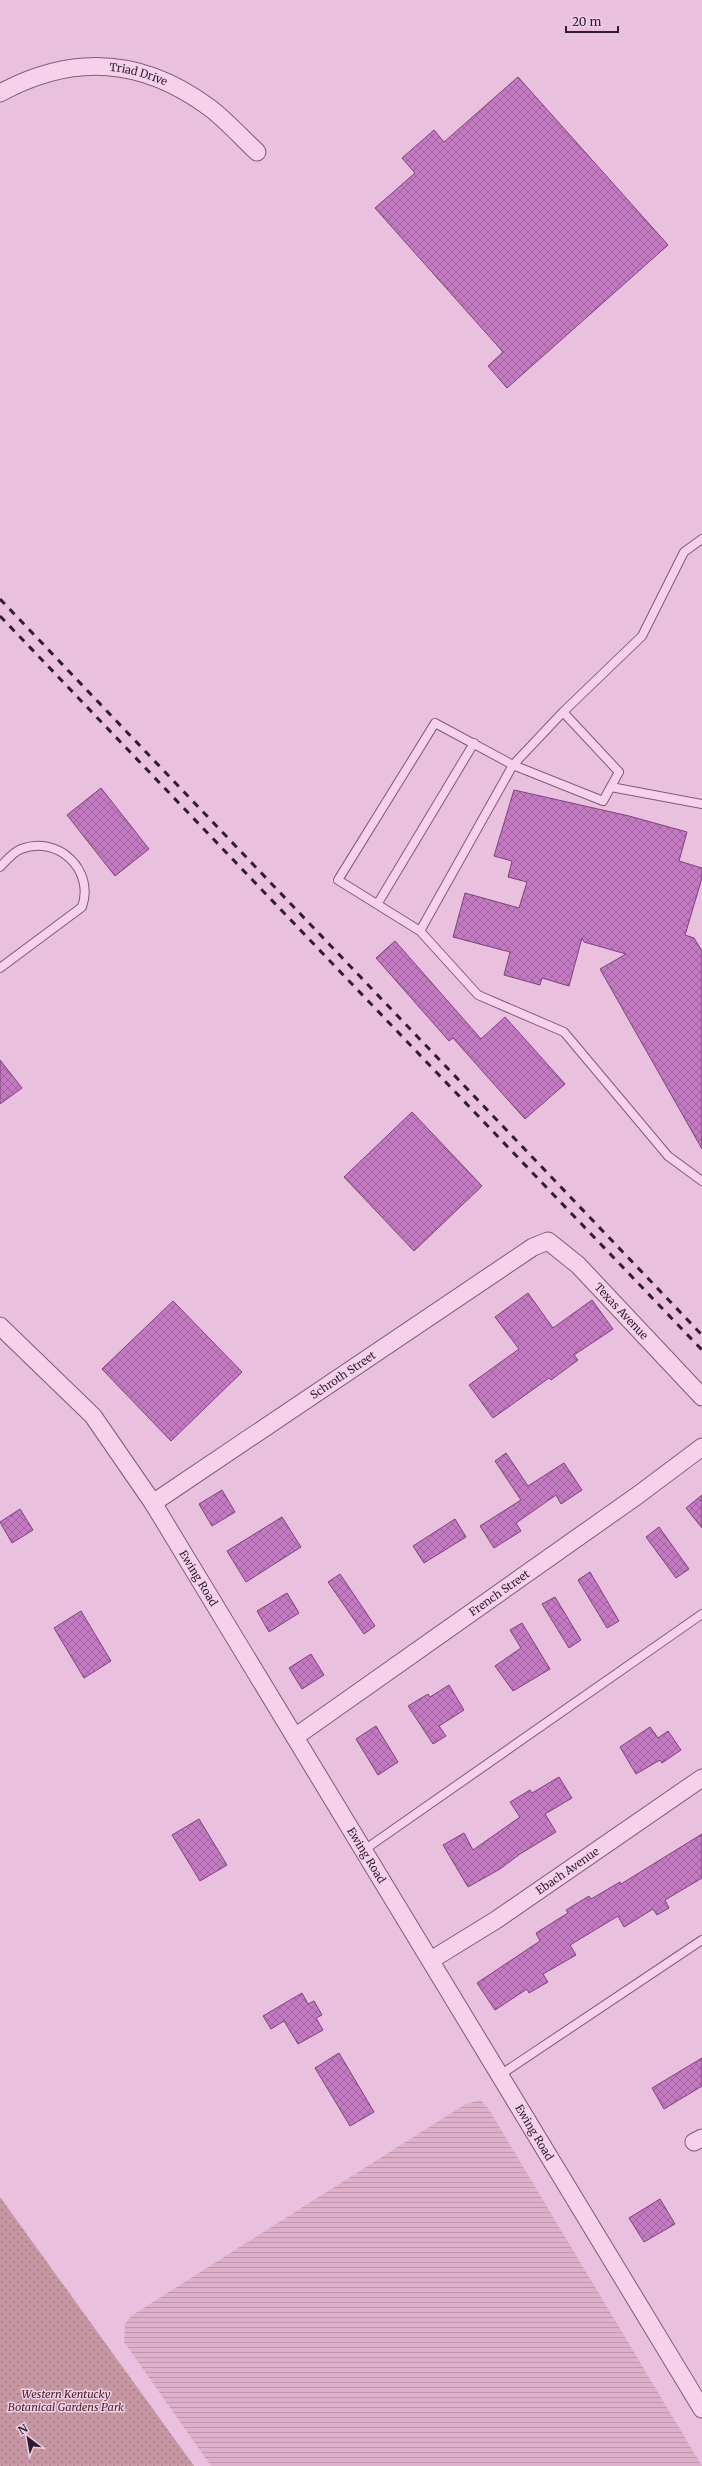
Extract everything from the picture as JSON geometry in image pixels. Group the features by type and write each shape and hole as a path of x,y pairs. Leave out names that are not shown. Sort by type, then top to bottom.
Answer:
{"street":[{"name":"Triad Drive","path":"0,93 47,72 72,67 116,67 148,74 172,83 211,109 257,152"},
{"name":"Texas Avenue","path":"533,1247 548,1241 578,1265 702,1397"},
{"name":"Schroth Street","path":"153,1503 533,1247"},
{"name":"Ewing Road","path":"0,1326 93,1416 153,1503 702,2409"},
{"name":"French Street","path":"296,1737 632,1500 702,1447"},
{"name":"Ebach Avenue","path":"431,1960 496,1920 702,1778"}],"lane":[{"path":"420,931 513,765 563,712 642,636 684,552 702,539"},
{"path":"563,712 619,772 602,801 513,765 435,723 338,880 378,903 420,931 478,995 564,1032 668,1156 702,1181"},
{"path":"378,903 474,743"},
{"path":"611,787 702,804"},
{"path":"0,866 19,850 32,846 52,846 68,855 84,877 86,896 82,907 0,968"},
{"path":"364,1850 702,1614"},
{"path":"500,2075 702,1940"}],"shaded area":[{"path":"480,2100 488,2108 702,2466 211,2466 124,2342 125,2324 131,2316 464,2105"}],"green space":[{"name":"Western Kentucky Botanical Gardens Park","path":"0,2197 194,2466 0,2466"}],"building":[{"path":"518,77 668,245 507,388 488,366 503,352 375,208 415,173 402,158 434,130 444,142"},
{"path":"101,788 149,849 115,876 67,815"},
{"path":"514,790 629,816 687,832 679,861 702,868 702,878 685,935 694,938 702,951 702,1149 600,969 626,954 584,942 582,938 569,986 542,978 540,985 504,975 510,952 453,937 465,893 519,908 527,882 508,877 512,861 494,856"},
{"path":"395,941 481,1039 505,1017 565,1084 525,1119 453,1038 449,1041 376,958"},
{"path":"0,1060 22,1088 0,1104"},
{"path":"412,1112 482,1186 414,1251 344,1177"},
{"path":"528,1293 553,1328 592,1300 613,1329 574,1355 578,1360 551,1380 549,1378 493,1418 469,1385 519,1349 495,1317"},
{"path":"173,1301 242,1372 171,1441 102,1369"},
{"path":"506,1453 528,1486 564,1463 582,1490 561,1504 556,1495 516,1523 521,1531 494,1548 480,1526 521,1500 495,1461"},
{"path":"222,1490 235,1512 212,1526 199,1504"},
{"path":"702,1495 702,1528 686,1508"},
{"path":"20,1509 33,1530 12,1543 0,1522"},
{"path":"282,1517 301,1547 246,1582 227,1551"},
{"path":"455,1519 466,1537 424,1563 413,1546"},
{"path":"659,1527 689,1569 676,1578 646,1537"},
{"path":"590,1572 619,1621 607,1628 578,1580"},
{"path":"340,1574 375,1626 364,1634 328,1582"},
{"path":"287,1593 299,1613 269,1632 257,1611"},
{"path":"555,1597 581,1640 569,1648 542,1604"},
{"path":"81,1611 111,1661 84,1678 54,1628"},
{"path":"522,1623 550,1669 513,1691 495,1666 521,1648 510,1630"},
{"path":"311,1654 324,1675 302,1689 289,1668"},
{"path":"449,1685 464,1710 439,1726 446,1736 433,1744 408,1706 428,1694 430,1697"},
{"path":"376,1726 398,1762 378,1775 356,1739"},
{"path":"650,1727 658,1738 668,1731 681,1750 662,1763 660,1760 636,1774 620,1747"},
{"path":"559,1777 572,1798 545,1814 556,1832 520,1854 500,1869 468,1887 443,1845 464,1833 473,1850 520,1817 510,1802 530,1790 532,1793"},
{"path":"199,1819 227,1865 200,1881 172,1835"},
{"path":"702,1834 702,1878 665,1900 669,1908 657,1915 653,1909 624,1927 618,1916 570,1945 576,1955 543,1974 548,1982 529,1993 527,1989 495,2010 477,1983 540,1941 536,1933 568,1913 566,1910 589,1896 591,1899 620,1882 621,1884"},
{"path":"302,1993 308,2004 314,2001 322,2015 316,2018 323,2030 298,2044 284,2021 271,2029 263,2016"},
{"path":"339,2053 374,2112 350,2126 315,2068"},
{"path":"702,2058 702,2086 664,2109 652,2088"},
{"path":"660,2199 675,2224 644,2242 629,2218"}],"railway":[{"path":"0,599 702,1335"},
{"path":"0,616 702,1350"}]}
